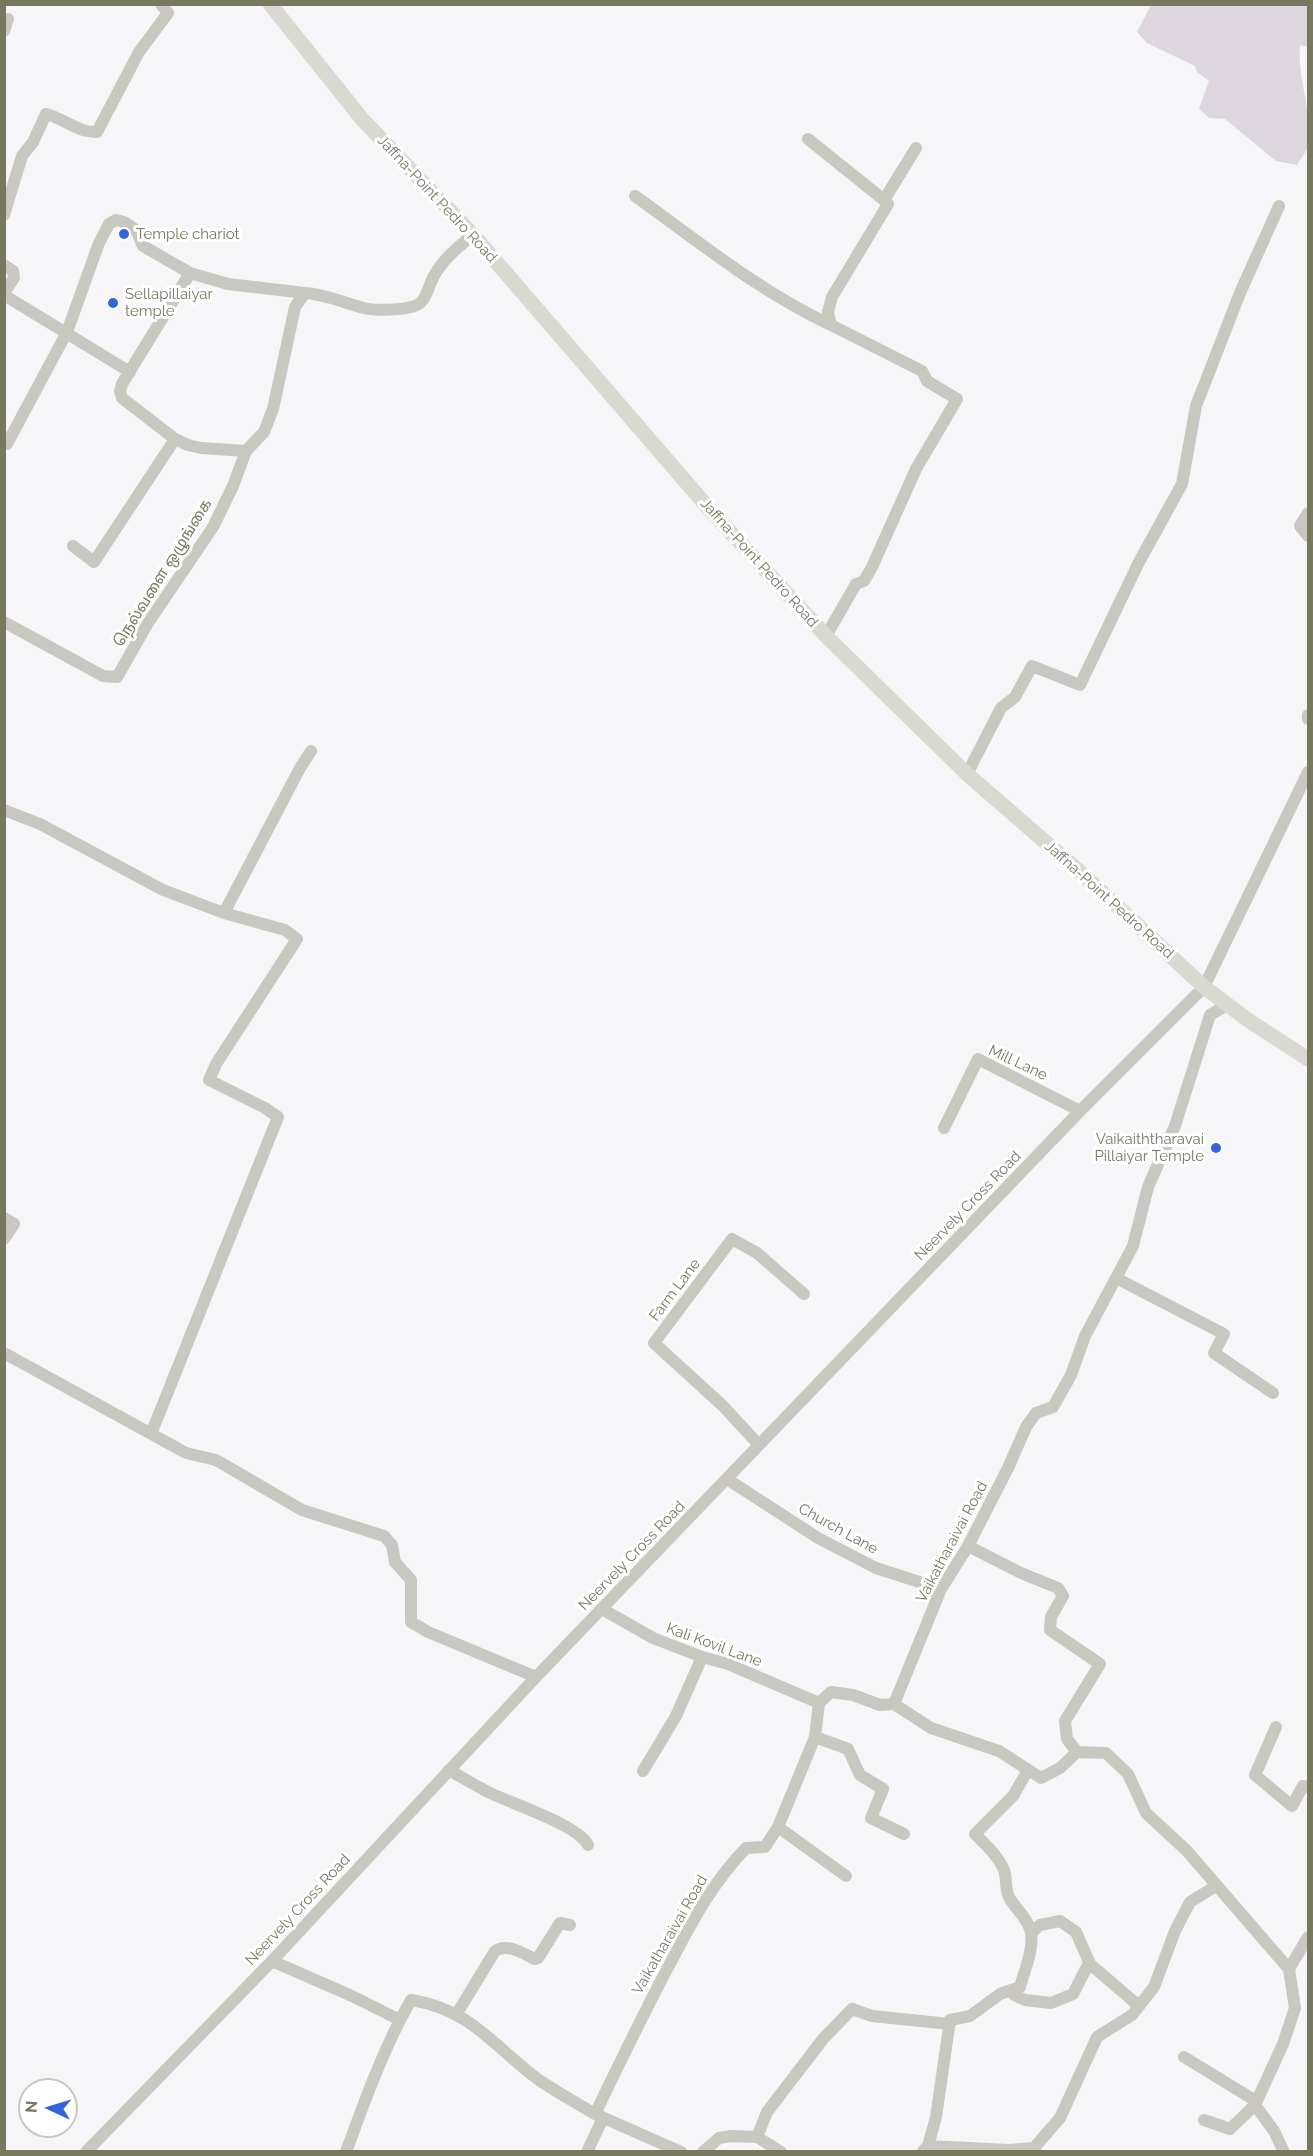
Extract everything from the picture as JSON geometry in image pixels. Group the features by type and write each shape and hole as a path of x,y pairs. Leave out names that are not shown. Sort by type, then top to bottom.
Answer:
{"main road":[{"name":"Jaffna-Point Pedro Road","path":"270,4 362,119 473,235 703,502 826,636 967,774 1088,879 1204,987 1308,1059"}],"street":[{"path":"4,215 8,193 22,156 33,142 46,114 57,117 87,133 97,132 140,52 168,13 161,4"},
{"path":"808,139 888,204 832,297 828,312 831,325"},
{"path":"884,200 916,148"},
{"path":"635,196 749,277 806,314 922,370 927,381 957,399 916,469 872,567 864,581 855,584 826,636"},
{"path":"967,774 1001,708 1015,697 1032,666 1080,685 1139,562 1182,484 1196,406 1240,293 1279,206"},
{"path":"7,444 67,332 99,243 109,224 116,220 124,222 135,230 143,246 190,273 228,284 316,294 367,309 411,308 420,304 434,275 452,251 473,235"},
{"path":"4,265 13,271 14,278 4,294 130,372"},
{"path":"190,273 122,384 120,391 122,398 175,440 201,448 246,451"},
{"name":"நெல்வளை ஒழுங்கை","path":"4,622 104,676 117,677 148,623 213,527 233,486 246,451 264,432 273,410 295,307 305,293"},
{"path":"73,546 94,562 175,440"},
{"path":"1308,513 1300,525 1308,536"},
{"path":"224,913 300,768 311,752"},
{"name":"Neervely Cross Road","path":"86,2151 272,1961 536,1677 1080,1111 1204,987 1308,772"},
{"path":"4,810 40,824 163,890 224,913 285,930 297,939 216,1064 210,1080 278,1117 151,1434"},
{"name":"Vaikatharaivai Road","path":"894,1704 941,1589 968,1546 1026,1427 1036,1413 1053,1407 1071,1376 1085,1336 1133,1246 1148,1187 1175,1126 1210,1015 1227,1005"},
{"name":"Mill Lane","path":"944,1128 978,1059 1080,1111"},
{"path":"4,1218 14,1224 4,1239"},
{"name":"Farm Lane","path":"759,1445 723,1406 654,1343 732,1239 757,1253 804,1294"},
{"path":"1116,1278 1224,1334 1214,1353 1273,1393"},
{"path":"4,1353 186,1453 216,1460 302,1510 384,1536 392,1545 395,1562 411,1580 411,1622 428,1632 536,1677"},
{"name":"Church Lane","path":"727,1479 818,1538 876,1568 941,1589"},
{"path":"968,1546 1021,1573 1058,1588 1062,1596 1051,1617 1050,1630 1100,1664 1065,1721 1067,1740 1077,1752"},
{"name":"Kali Kovil Lane","path":"602,1609 653,1638 702,1657 728,1664 819,1703"},
{"path":"643,1771 676,1716 702,1657"},
{"path":"819,1703 831,1692 853,1695 880,1705 894,1704 931,1728 999,1751 1041,1778 1060,1768 1077,1752 1106,1753 1128,1774 1146,1813 1187,1851 1289,1969 1295,2008 1283,2044 1256,2103 1230,2129 1204,2120"},
{"name":"Vaikatharaivai Road","path":"599,2116 645,2011 702,1903 727,1868 746,1848 765,1847 778,1827 815,1737 819,1703"},
{"path":"1276,1727 1255,1775 1292,1806 1303,1786 1308,1787"},
{"path":"815,1737 848,1749 860,1775 883,1789 871,1818 904,1834"},
{"path":"449,1770 488,1792 559,1823 585,1838 588,1845"},
{"path":"1028,1770 1013,1796 975,1834 994,1854 1005,1872 1010,1899 1019,1910 1031,1934 1030,1950 1020,1987 1000,1994 970,2016 950,2020 936,2117 925,2149 1035,2148 1060,2118 1097,2037 1132,2015 1154,1987 1175,1931 1190,1902 1216,1886"},
{"path":"778,1827 846,1876"},
{"path":"1031,1934 1040,1925 1060,1920 1076,1932 1089,1963 1139,2006"},
{"path":"456,2015 495,1951 509,1947 534,1959 538,1958 560,1923 570,1924"},
{"path":"1289,1969 1308,1937"},
{"path":"272,1961 400,2020"},
{"path":"1012,1990 1014,1995 1025,2000 1051,2003 1073,1994 1089,1963"},
{"path":"346,2151 366,2098 411,2000 424,2002 474,2024 539,2080 599,2116 681,2151"},
{"path":"757,2137 766,2112 824,2039 852,2009 872,2016 950,2024"},
{"path":"1184,2057 1256,2103 1284,2151"},
{"path":"587,2151 599,2116"},
{"path":"704,2151 719,2138 757,2137 781,2151"}],"shaded area":[{"path":"1151,5 1308,5 1308,47 1300,45 1300,58 1309,132 1307,148 1297,165 1276,161 1225,119 1209,118 1199,109 1209,81 1197,72 1195,66 1147,43 1137,32"}],"place":[{"name":"Temple chariot","path":"124,234"},
{"name":"Sellapillaiyar temple","path":"113,303"},
{"name":"Vaikaiththaravai Pillaiyar Temple","path":"1216,1148"}]}
